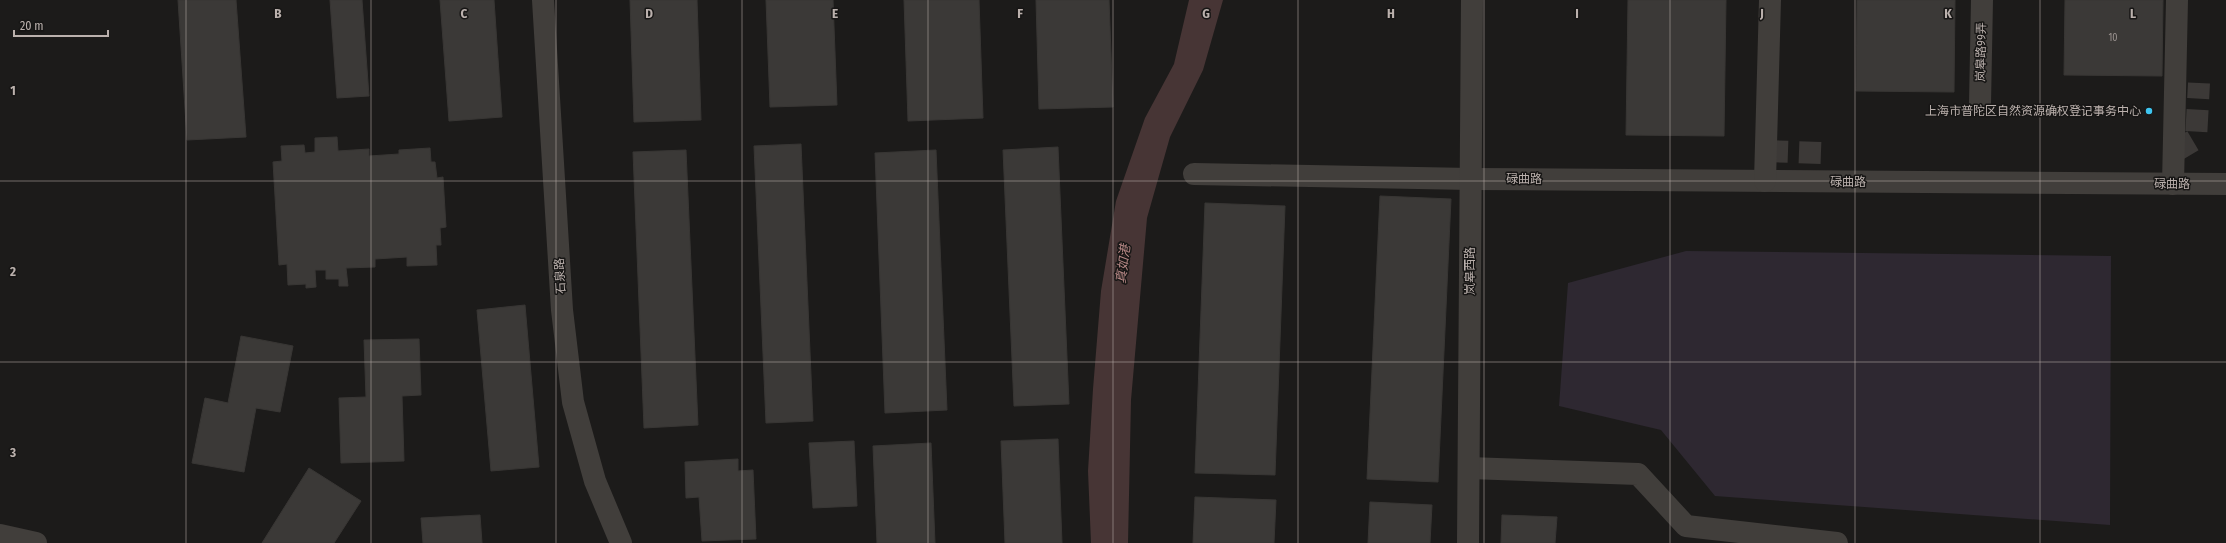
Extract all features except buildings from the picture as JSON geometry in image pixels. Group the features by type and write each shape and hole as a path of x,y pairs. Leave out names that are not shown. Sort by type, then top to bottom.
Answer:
{"street":[{"name":"石泉路","path":"543,0 562,310 573,402 595,482 621,543"},
{"name":"岚皋西路","path":"1468,543 1472,0"},
{"path":"1765,181 1770,0"},
{"name":"岚皋路99弄","path":"1980,104 1982,0"},
{"path":"2173,184 2177,0"},
{"name":"碌曲路","path":"1194,174 1471,179 2226,184"},
{"path":"1469,468 1638,474 1686,526 1837,543"}],"shaded area":[{"path":"1686,251 2111,256 2110,525 1715,496 1661,430 1559,406 1568,283"}],"water":[{"name":"真如港","path":"1189,0 1223,0 1203,70 1170,137 1147,218 1131,400 1128,543 1091,543 1088,471 1093,389 1101,291 1116,201 1145,118 1174,64"}],"tunnel":[{"path":"2174,152 2196,139 2199,83"},
{"path":"1766,151 1823,153"}],"place":[{"name":"上海市普陀区自然资源确权登记事务中心","path":"2149,111"}]}
